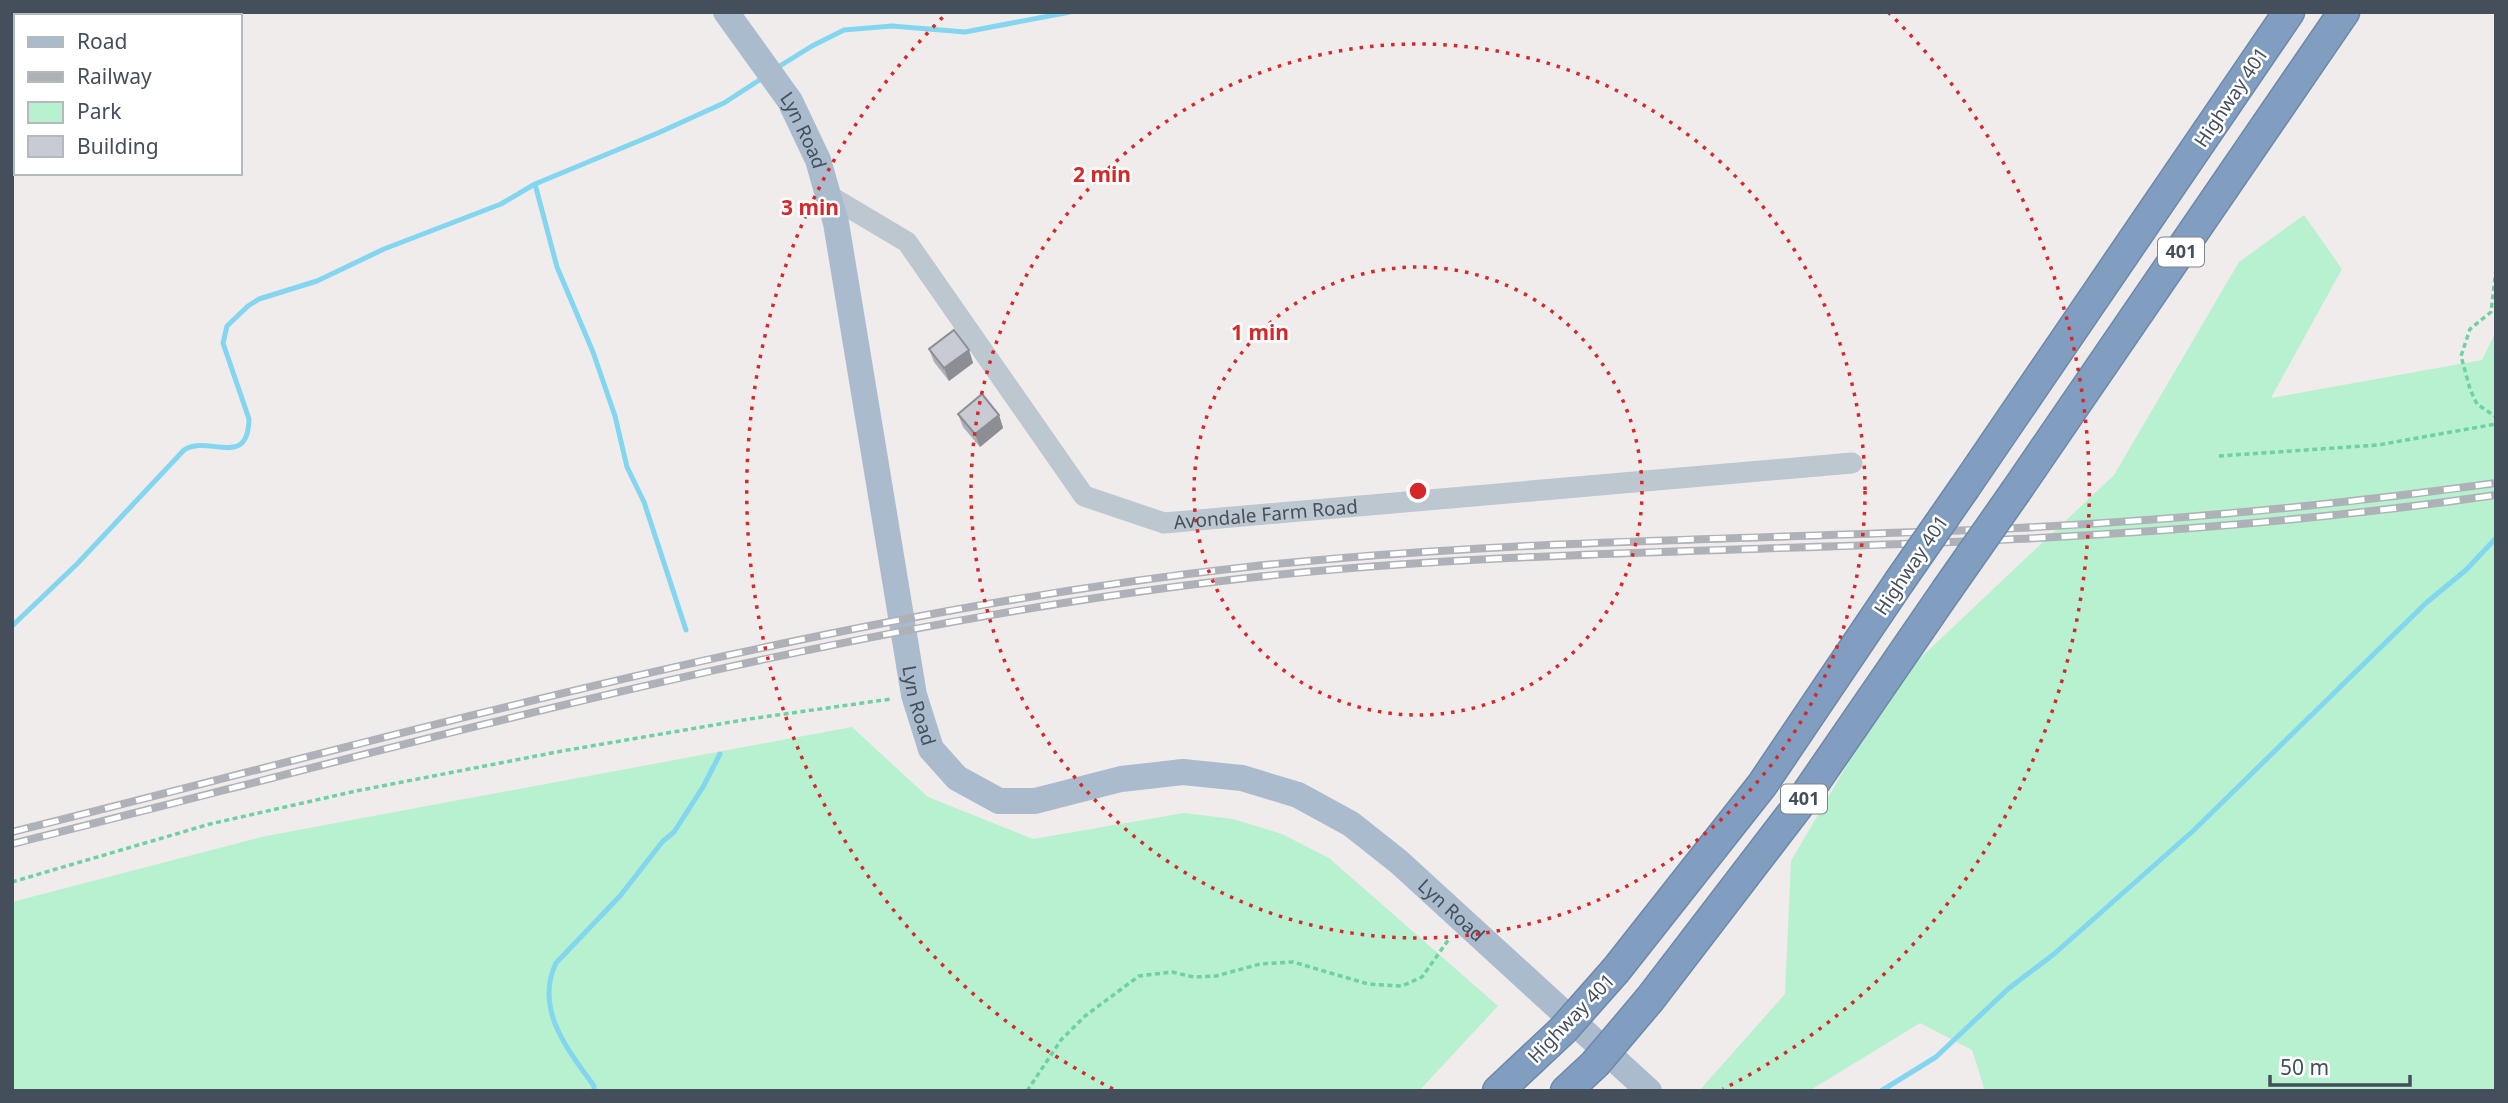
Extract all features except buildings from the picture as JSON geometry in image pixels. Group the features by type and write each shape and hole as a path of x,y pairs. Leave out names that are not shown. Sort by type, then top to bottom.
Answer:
{"highway":[{"name":"Highway 401","path":"1499,1091 1563,1030 1616,970 1762,785 2289,12"},
{"name":"401","path":"1566,1091 1595,1064 1650,999 1801,802 2344,12"}],"main road":[{"name":"Lyn Road","path":"726,12 790,101 818,160 836,223 914,695 931,749 957,778 999,801 1035,801 1121,779 1183,772 1242,778 1298,796 1351,824 1399,862 1649,1091"}],"street":[{"name":"Avondale Farm Road","path":"828,195 907,242 1084,496 1164,523 1852,463"}],"path":[{"path":"2496,270 2491,312 2470,329 2461,356 2476,404 2496,417"},
{"path":"2219,456 2378,445 2496,424"},
{"path":"12,882 210,824 356,791 562,751 749,719 914,695"},
{"path":"1027,1091 1061,1040 1086,1016 1139,976 1172,972 1194,977 1216,976 1260,964 1293,962 1368,984 1402,986 1422,977 1464,921"}],"green space":[{"path":"2304,215 2342,269 2271,398 2482,360 2496,331 2496,1091 1985,1091 1972,1050 1920,1023 1809,1091 1699,1091 1785,994 1791,861 1896,681 2114,475 2239,262"},
{"path":"852,727 928,797 1033,839 1184,813 1233,819 1282,834 1329,858 1498,1006 1419,1091 12,1091 12,902 266,836"}],"waterway":[{"path":"775,69 844,30 892,26 965,32 1070,12"},
{"path":"12,626 77,564 184,450 194,446 234,447 242,443 247,434 249,419 223,343 227,326 248,306 259,299 317,281 384,249 501,204 535,184 724,103 764,77"},
{"path":"535,184 557,267 593,352 615,416 627,467 644,502 686,630"},
{"path":"1881,1091 1936,1057 2008,989 2054,954 2193,831 2426,603 2466,570 2496,538"},
{"path":"594,1091 594,1086 565,1043 552,1013 550,980 556,963 620,896 663,841 674,832 703,787 720,754"}],"railway":[{"path":"12,832 472,715 625,679 934,613 1090,587 1247,567 1440,551 2137,521 2317,505 2496,483"},
{"path":"12,844 626,690 935,625 1090,599 1247,578 1343,569 1536,557 2137,532 2317,517 2496,495"}]}
